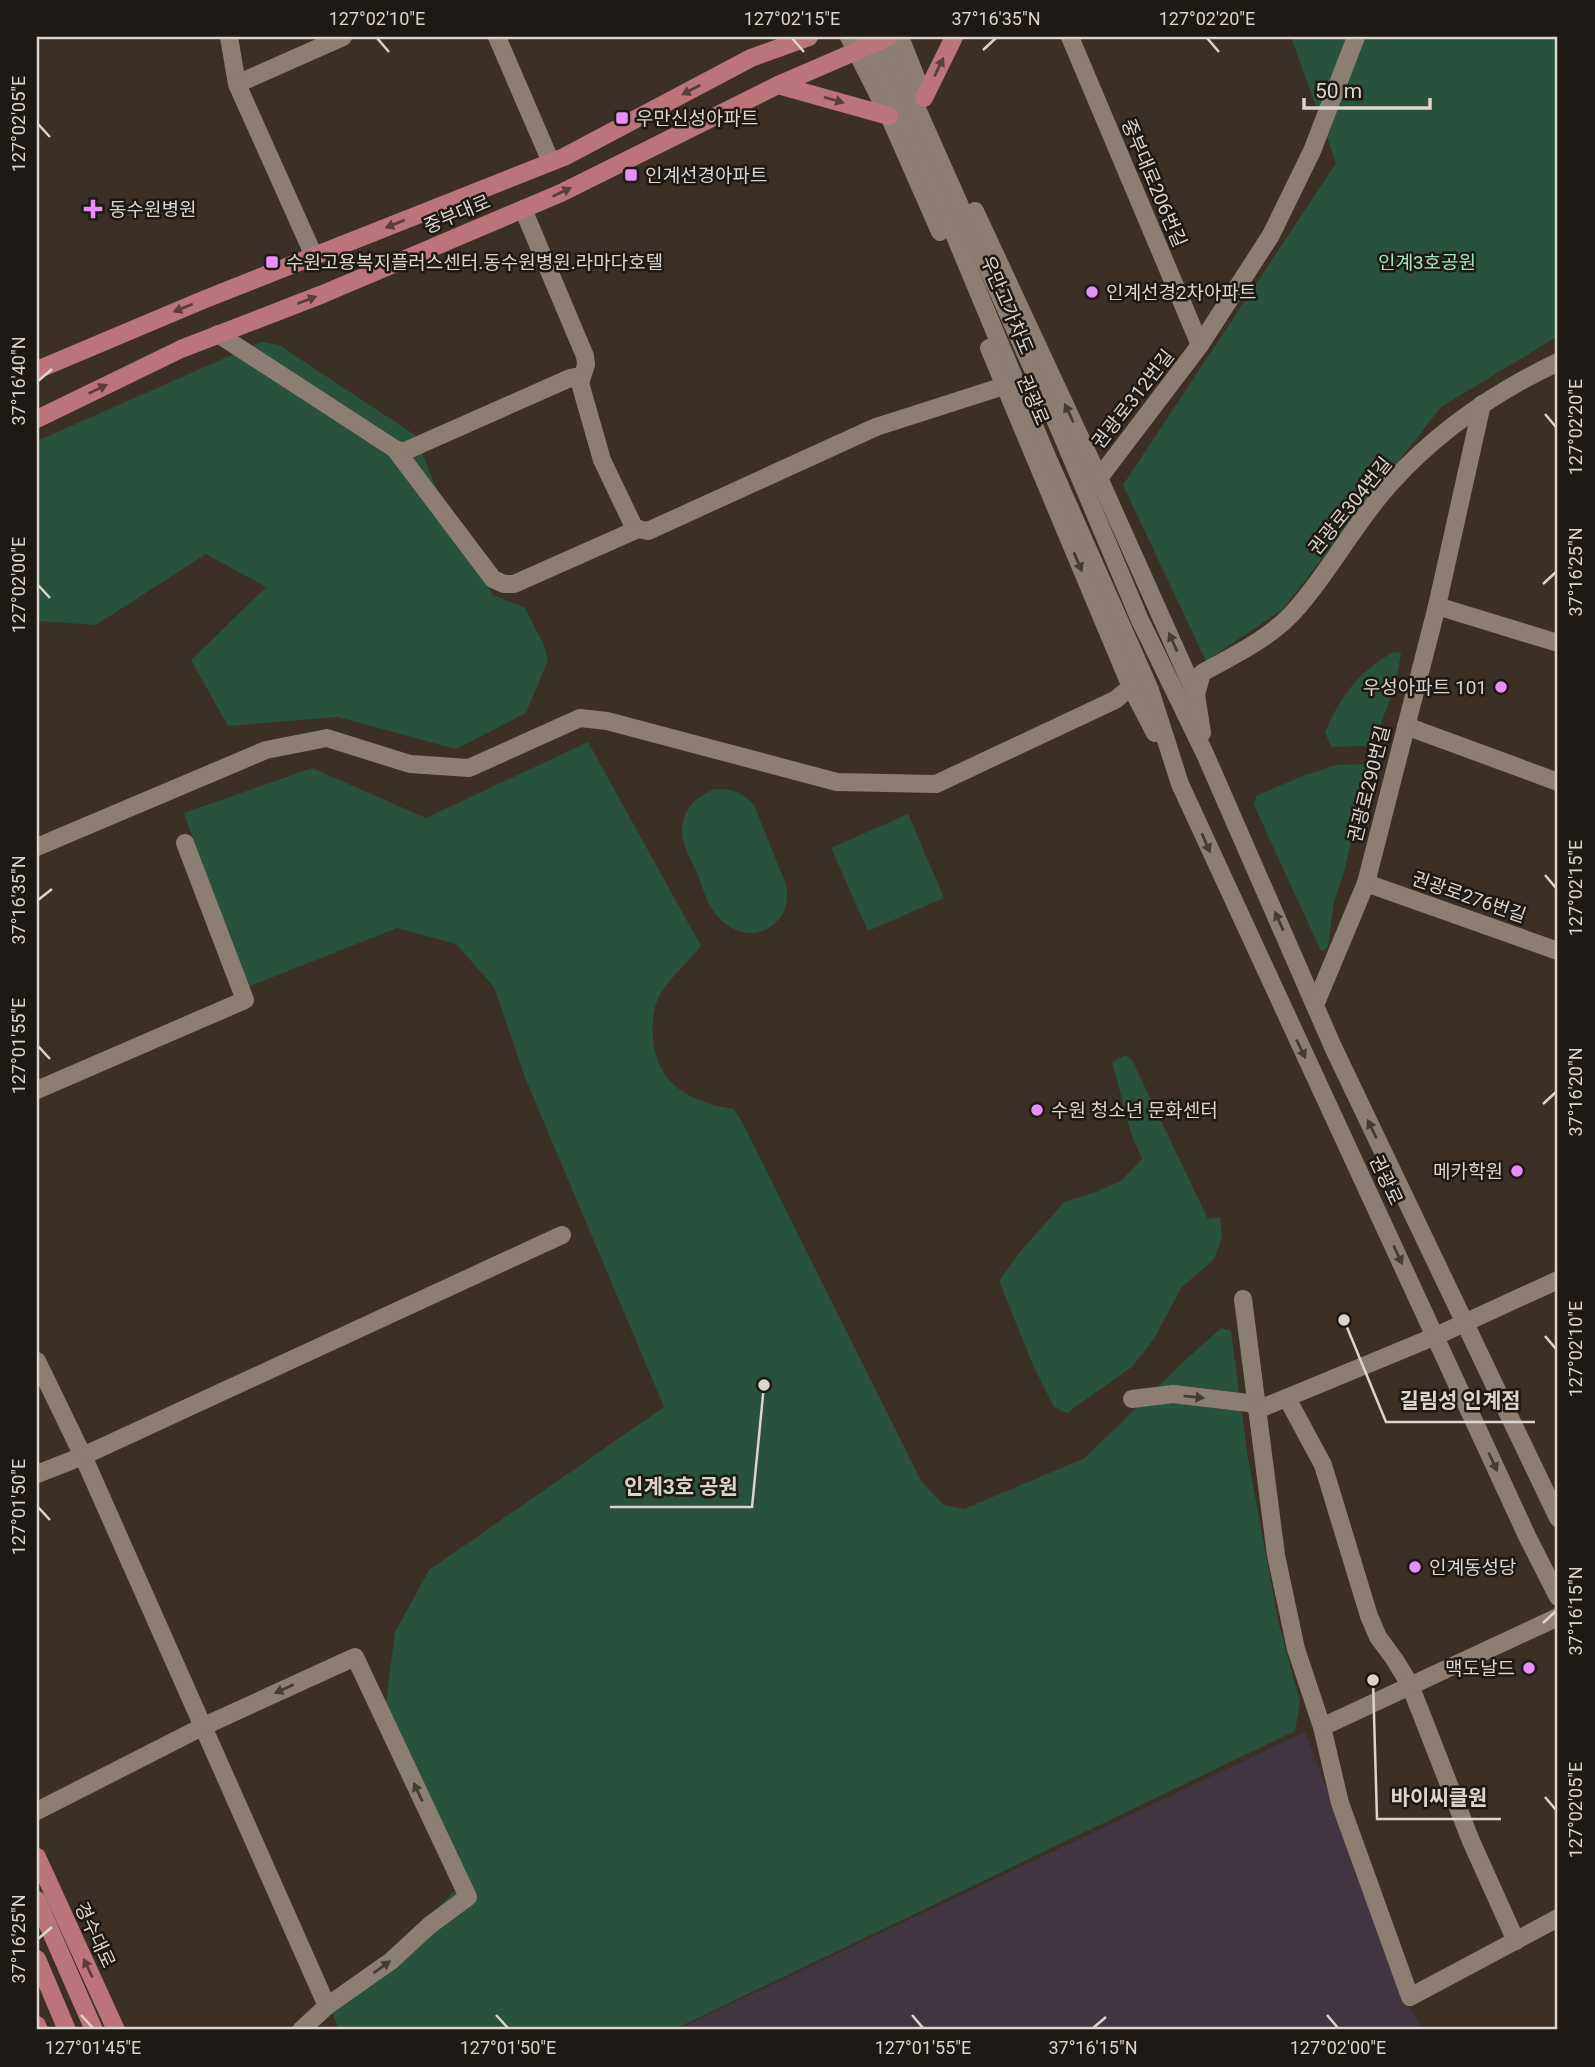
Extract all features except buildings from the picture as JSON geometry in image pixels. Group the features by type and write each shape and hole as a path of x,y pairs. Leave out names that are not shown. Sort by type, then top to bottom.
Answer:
{"main road":[{"path":"751,58 765,37"},
{"name":"중부대로","path":"37,370 551,162 751,58 809,37"},
{"name":"중부대로","path":"37,419 181,349 323,294 561,193 778,85 857,42 887,37"},
{"path":"924,98 954,37"},
{"path":"778,85 889,116"},
{"name":"경수대로","path":"37,1857 116,2030"},
{"path":"37,1900 94,2030"},
{"path":"37,1959 67,2030"},
{"path":"37,2025 39,2030"}],"street":[{"path":"229,37 237,84 314,257"},
{"path":"237,84 344,37"},
{"path":"497,37 551,162"},
{"name":"우만고가차도","path":"887,37 1140,620"},
{"name":"권광로","path":"900,37 924,98 1196,695 1205,754"},
{"name":"중부대로206번길","path":"1070,37 1200,345"},
{"name":"권광로312번길","path":"1099,478 1200,345 1271,235 1312,151 1356,37"},
{"name":"권광로","path":"857,42 945,243 1131,687 1179,780 1527,1536 1558,1597"},
{"name":"우만고가차도","path":"857,42 916,143 1048,459 1124,629"},
{"path":"523,209 585,356 586,365 580,383"},
{"path":"218,334 403,452 575,377 580,383 602,460 633,525 638,530"},
{"name":"권광로304번길","path":"1196,695 1202,673 1263,639 1298,608 1357,524 1391,483 1445,431 1482,404 1558,362"},
{"path":"395,449 493,579 504,584 514,584 638,530 648,531 876,427 1004,386"},
{"name":"권광로290번길","path":"1315,1005 1366,883 1437,606 1482,404"},
{"path":"1437,606 1558,643"},
{"name":"권광로","path":"1140,620 1205,754 1333,1047 1558,1518"},
{"name":"권광로","path":"1124,629 1150,690 1179,780"},
{"path":"37,847 266,750 327,738 410,764 469,768 580,718 607,721 837,782 936,784 1115,700 1131,687"},
{"path":"1406,726 1558,782"},
{"path":"37,1090 245,1000 185,842"},
{"name":"권광로276번길","path":"1366,883 1558,951"},
{"path":"37,1475 562,1235"},
{"path":"1132,1398 1173,1394 1257,1407 1287,1398 1436,1336 1558,1280"},
{"path":"1243,1299 1276,1555 1296,1649 1322,1727 1339,1803 1410,1997 1558,1918"},
{"path":"37,1361 83,1456 327,2006"},
{"path":"1287,1398 1322,1465 1369,1616 1378,1637 1410,1685 1471,1841 1516,1941"},
{"path":"1322,1727 1558,1617"},
{"path":"37,1811 202,1727 355,1657 468,1897 430,1925 391,1961 327,2006 301,2030"}],"shaded area":[{"path":"1305,1732 1409,2007 1423,2030 676,2030"}],"green space":[{"name":"인계3호공원","path":"1291,37 1558,37 1558,336 1441,407 1282,610 1206,661 1123,485 1336,163"},
{"path":"261,342 279,345 415,435 435,485 493,595 525,608 544,645 548,660 526,713 456,749 338,717 228,726 191,660 266,587 206,554 96,625 37,621 37,441"},
{"path":"1393,652 1401,653 1395,687 1372,746 1331,747 1325,732 1344,696 1370,668"},
{"path":"588,742 701,946 665,987 656,1005 653,1038 661,1068 669,1080 691,1096 734,1109 921,1481 944,1505 964,1509 1085,1458 1221,1328 1231,1331 1248,1458 1278,1620 1300,1702 1295,1731 673,2030 339,2030 331,2010 462,1884 383,1726 395,1632 429,1570 664,1407 526,1080 494,987 456,944 397,928 245,988 184,813 312,768 426,818"},
{"path":"1368,764 1364,800 1334,902 1328,946 1323,951 1254,805 1256,796 1336,765"},
{"path":"715,789 737,792 754,805 785,882 787,896 784,911 774,924 758,932 734,929 714,912 683,841 682,828 691,805 699,797"},
{"path":"908,814 944,898 868,931 831,848"},
{"path":"1126,1055 1132,1060 1208,1219 1220,1217 1222,1237 1214,1259 1181,1288 1154,1339 1132,1367 1067,1413 1054,1407 1032,1363 999,1281 1019,1253 1064,1202 1122,1180 1142,1159 1131,1133 1112,1062"}],"place":[{"name":"우만신성아파트","path":"622,118"},
{"name":"인계선경아파트","path":"631,175"},
{"name":"동수원병원","path":"93,209"},
{"name":"수원고용복지플러스센터.동수원병원.라마다호텔","path":"272,262"},
{"name":"인계선경2차아파트","path":"1092,292"},
{"name":"우성아파트 101","path":"1501,687"},
{"name":"수원 청소년 문화센터","path":"1037,1110"},
{"name":"메카학원","path":"1517,1171"},
{"name":"길림성 인계점","path":"1344,1320"},
{"name":"인계3호 공원","path":"764,1385"},
{"name":"인계동성당","path":"1415,1567"},
{"name":"맥도날드","path":"1529,1668"},
{"name":"바이씨클원","path":"1373,1680"}]}
